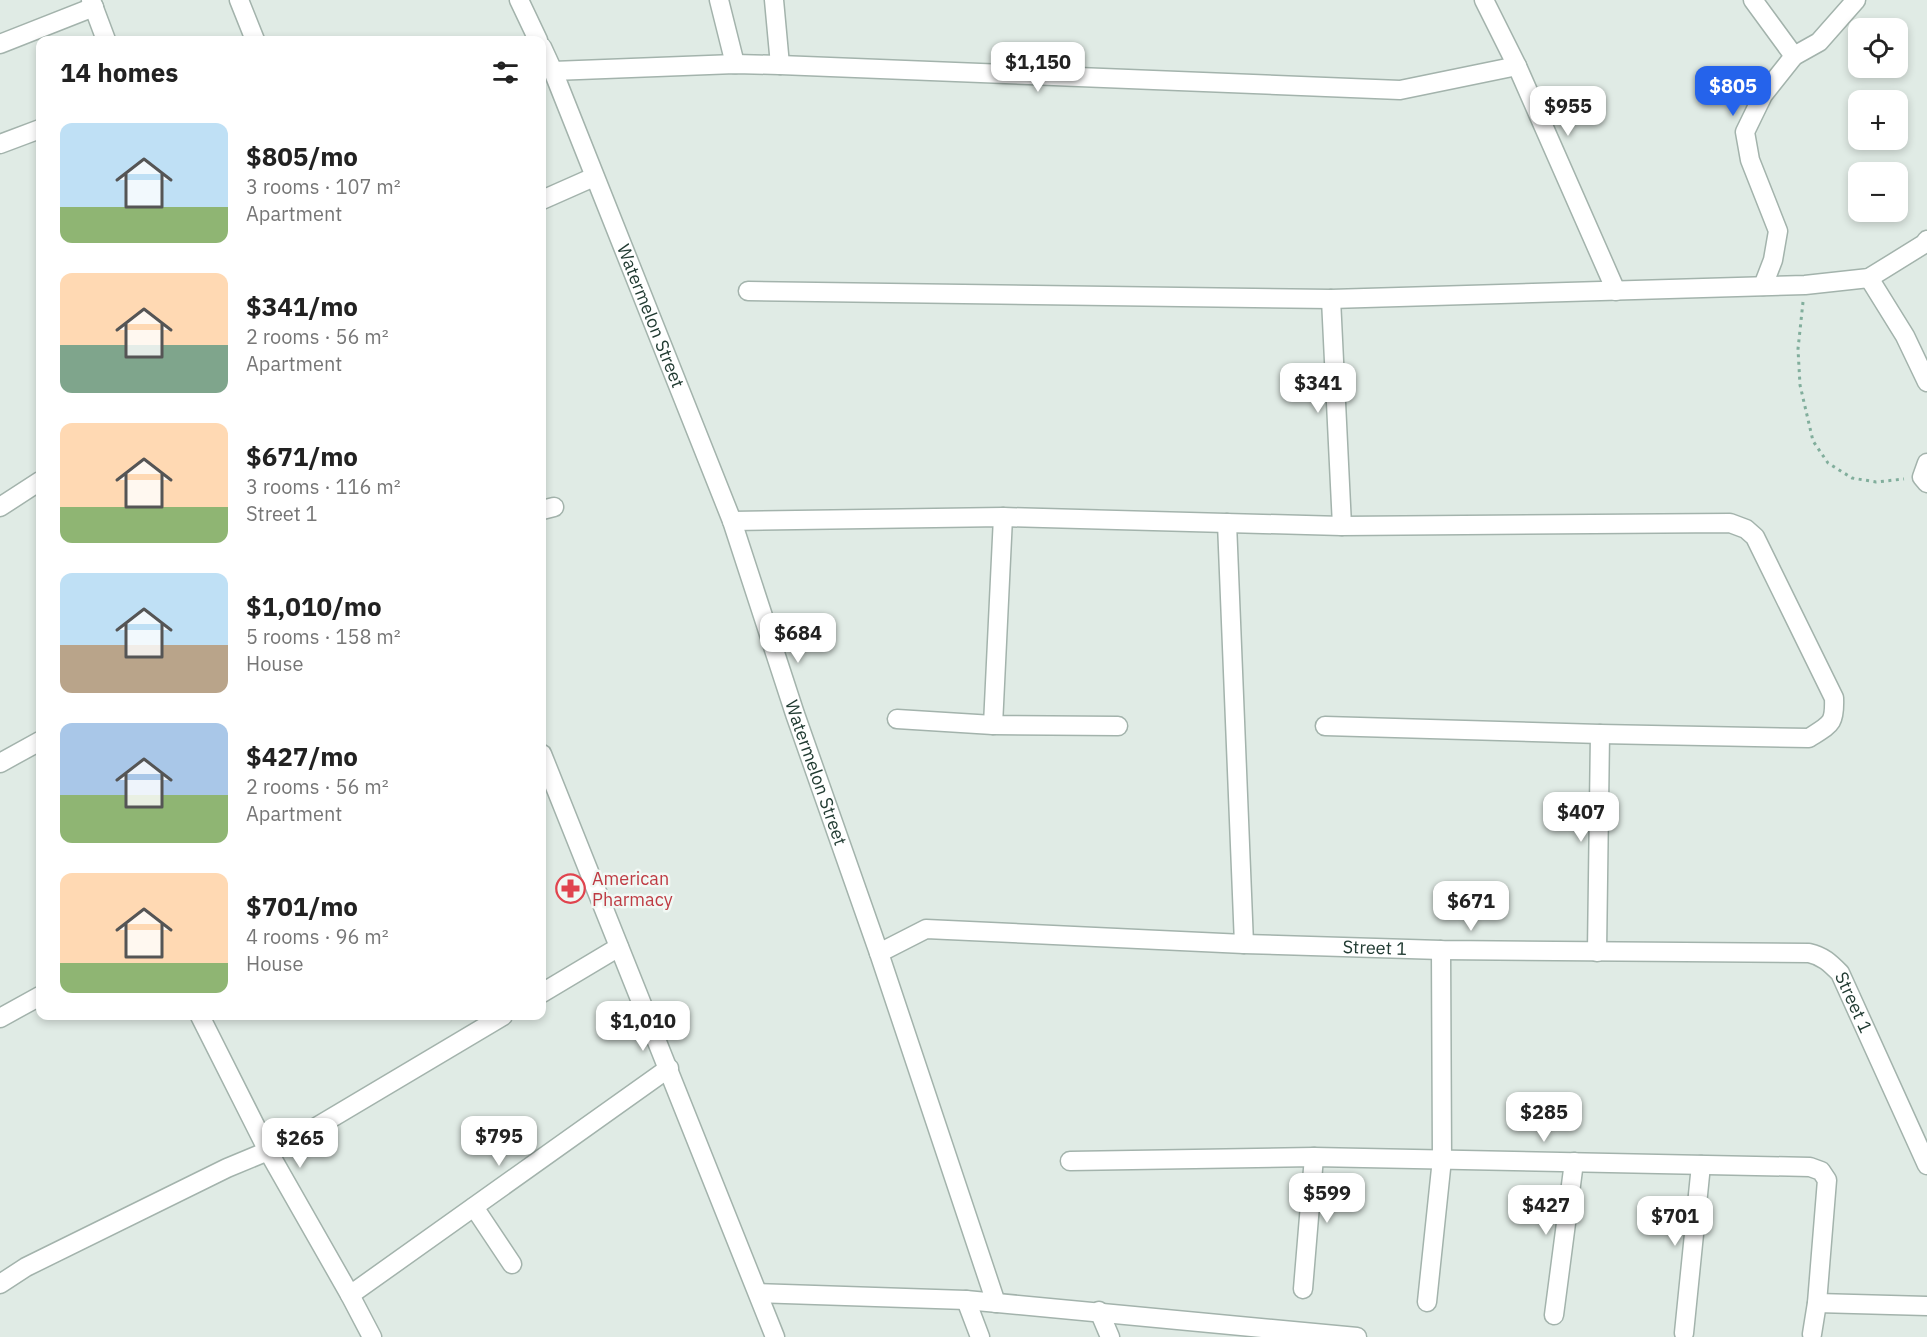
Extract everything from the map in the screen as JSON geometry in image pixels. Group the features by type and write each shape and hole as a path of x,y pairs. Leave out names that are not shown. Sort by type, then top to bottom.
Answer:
{"street":[{"path":"239,0 253,36"},
{"path":"519,0 536,36"},
{"path":"719,0 735,64"},
{"path":"774,0 780,65"},
{"path":"1484,0 1517,66 1616,291"},
{"path":"1753,0 1794,56"},
{"path":"1763,286 1773,260 1779,231 1750,160 1745,132 1762,95 1794,56 1819,42 1856,0"},
{"path":"0,44 92,4 104,36"},
{"name":"Watermelon Street","path":"546,56 732,521 795,714 879,952 996,1304"},
{"path":"553,71 735,64 780,65 1400,90 1517,66"},
{"path":"0,144 36,130"},
{"path":"546,198 594,177"},
{"path":"748,291 1331,299 1805,285 1869,278 1927,240"},
{"path":"1869,278 1905,336 1927,382"},
{"path":"1331,299 1342,526"},
{"path":"0,507 36,484"},
{"path":"732,521 1003,517 1342,526 1730,523 1755,537 1834,698 1834,717 1828,725 1809,738 1325,726"},
{"path":"993,725 1003,517"},
{"path":"1227,522 1244,944"},
{"path":"897,719 993,725 1118,726"},
{"path":"1597,952 1600,734"},
{"path":"0,763 36,743"},
{"path":"546,764 775,1337"},
{"name":"Street 1","path":"879,952 926,929 1244,944 1441,950 1809,953 1820,956 1831,963 1840,973 1927,1165"},
{"path":"546,991 619,947"},
{"path":"1427,1302 1442,1159 1441,950"},
{"path":"0,1018 36,998"},
{"path":"202,1020 268,1151 372,1337"},
{"path":"0,1284 26,1267 226,1168 313,1129 496,1020"},
{"path":"350,1295 669,1068"},
{"path":"1303,1289 1314,1157"},
{"path":"1070,1161 1314,1157 1810,1167 1821,1171 1827,1180 1817,1303 1812,1334"},
{"path":"1554,1315 1574,1162"},
{"path":"1684,1333 1701,1165"},
{"path":"474,1207 512,1264"},
{"path":"758,1293 966,1300 1357,1337"},
{"path":"966,1300 980,1337"},
{"path":"1817,1303 1927,1306"},
{"path":"1099,1311 1110,1337"}],"path":[{"path":"1805,285 1798,349 1800,385 1814,441 1827,463 1852,478 1876,482 1925,475"}],"place":[{"name":"American Pharmacy","path":"571,889"}]}
